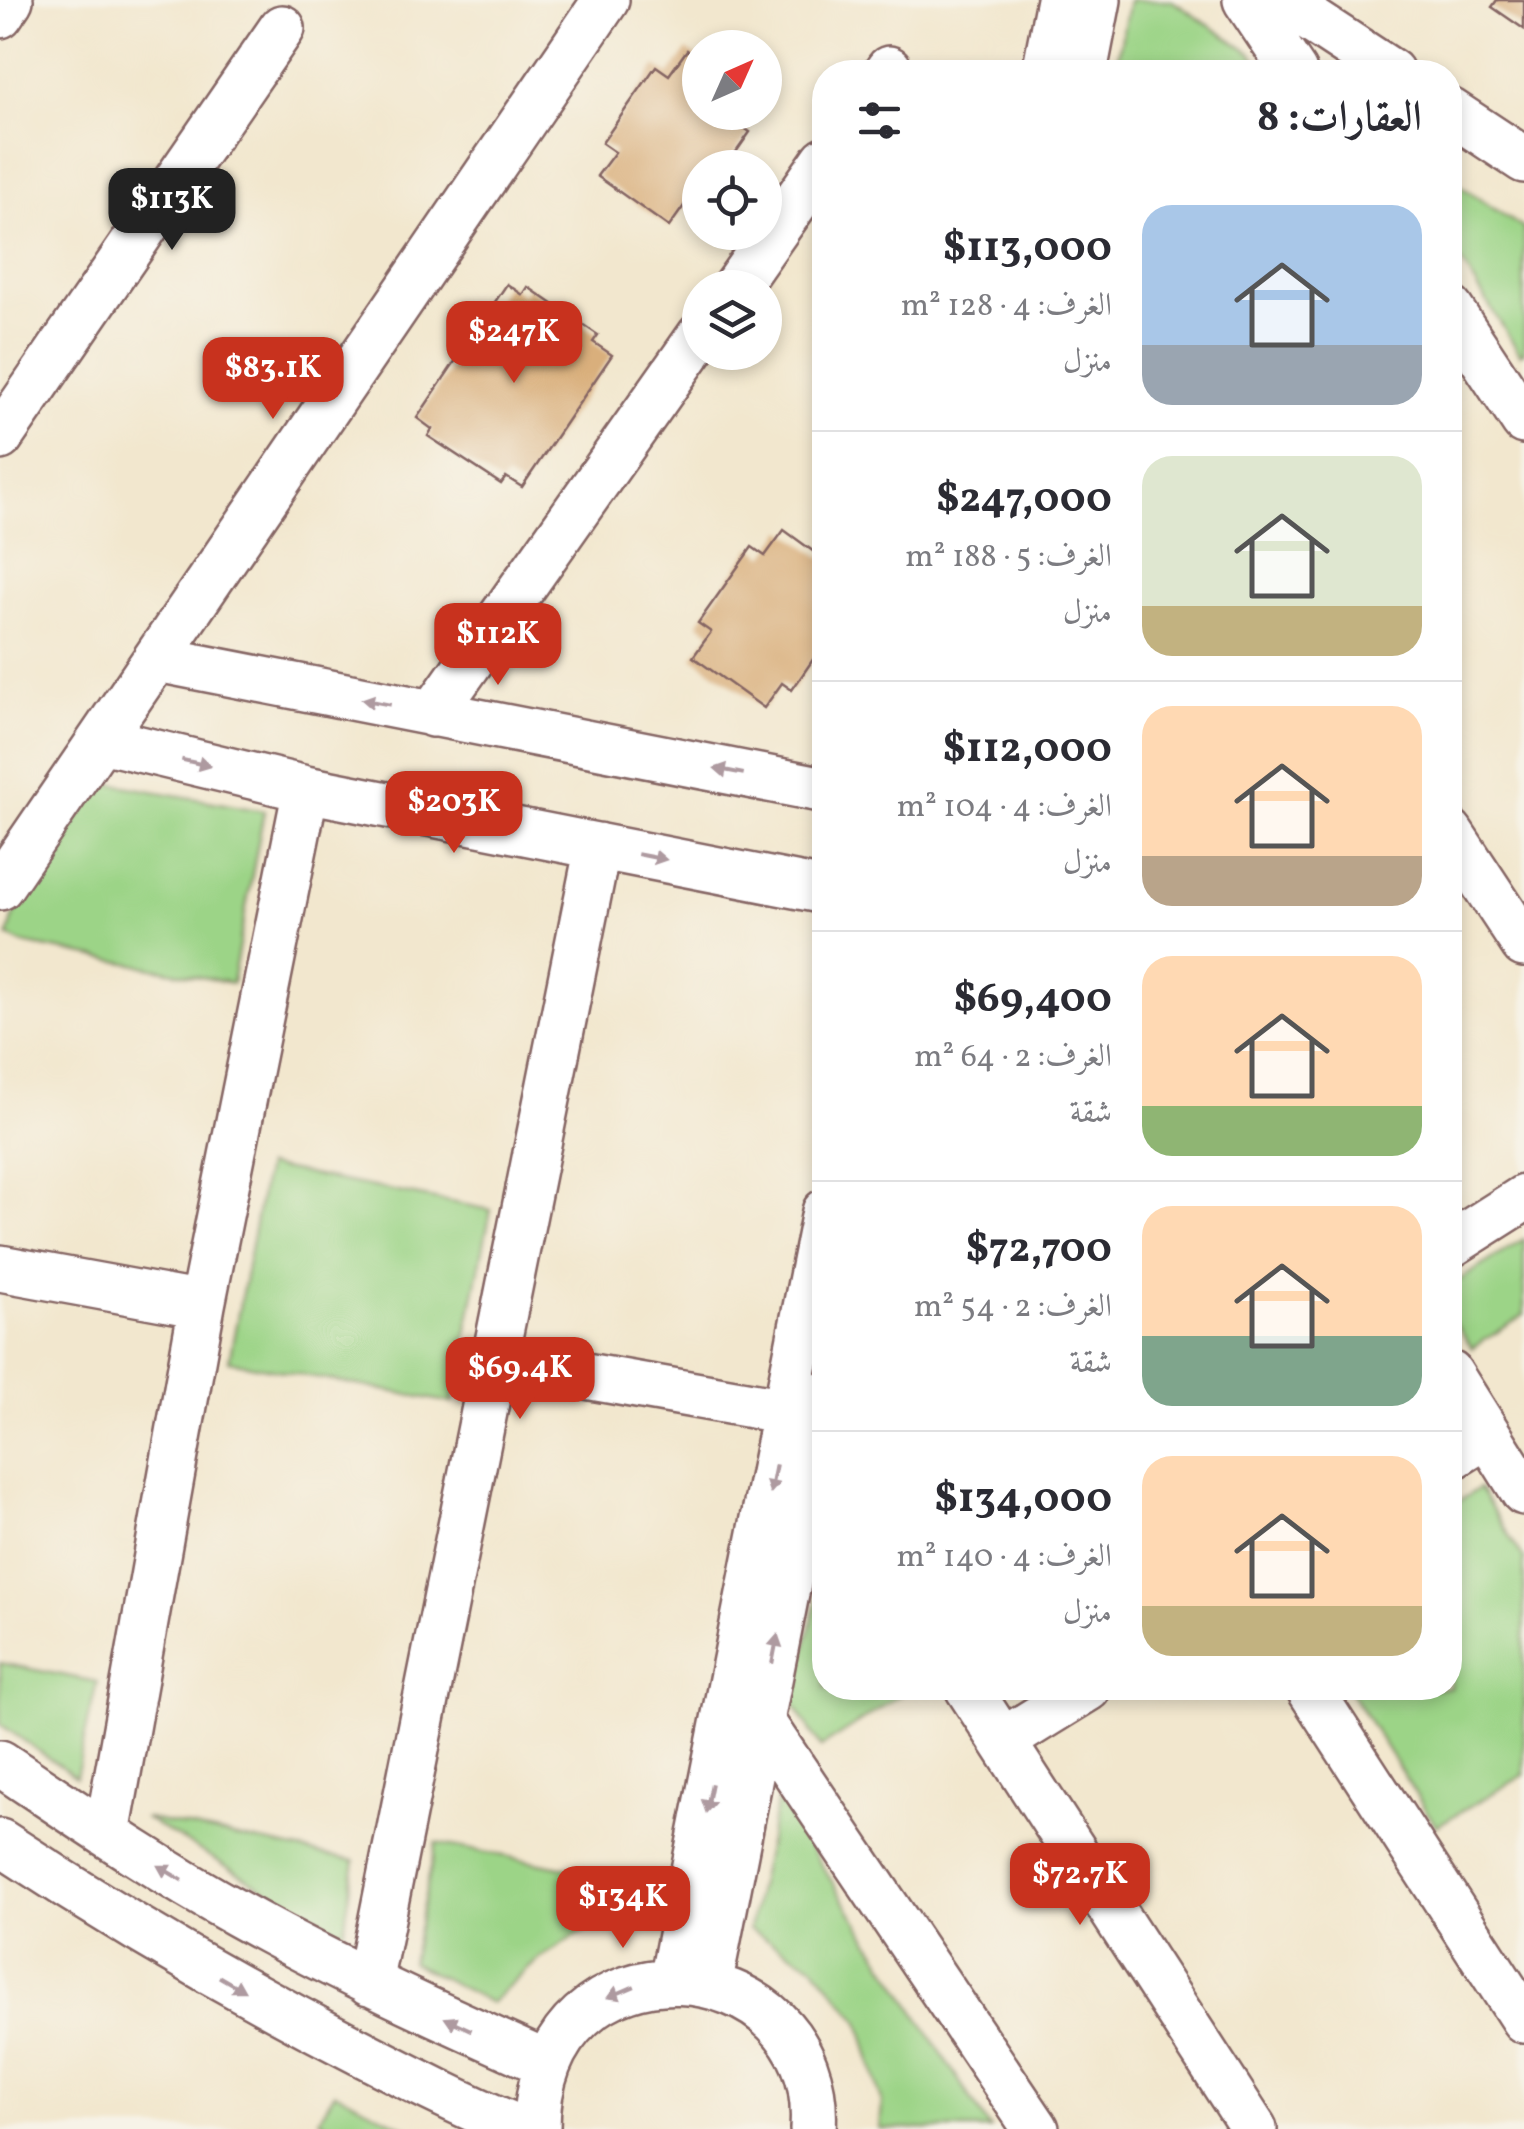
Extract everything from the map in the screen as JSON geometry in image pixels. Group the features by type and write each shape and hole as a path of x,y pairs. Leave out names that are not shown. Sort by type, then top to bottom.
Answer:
{"street":[{"path":"0,14 10,0"},
{"path":"0,887 606,0"},
{"path":"1047,60 1059,0"},
{"path":"1086,60 1098,0"},
{"path":"1246,0 1286,60"},
{"path":"1280,0 1372,60"},
{"path":"0,436 282,28"},
{"path":"1462,119 1524,160"},
{"path":"747,270 812,178"},
{"path":"1462,327 1524,421"},
{"path":"433,714 682,361"},
{"path":"157,658 812,791"},
{"path":"102,740 306,788 812,889"},
{"path":"106,1834 202,1305 306,788"},
{"path":"369,1984 598,846"},
{"path":"1462,850 1524,944"},
{"path":"772,881 812,876"},
{"path":"1462,1237 1524,1198"},
{"path":"0,1268 202,1305"},
{"path":"691,1983 806,1403 812,1343"},
{"path":"494,1360 806,1403"},
{"path":"1462,1393 1524,1492"},
{"path":"806,1403 812,1433"},
{"path":"1462,1450 1487,1434"},
{"path":"691,1983 761,1721 812,1498"},
{"path":"976,1700 1254,2129"},
{"path":"1004,1740 1069,1700"},
{"path":"1317,1700 1524,2020"},
{"path":"761,1721 1036,2129"},
{"path":"0,1764 237,1914 369,1984 547,2064"},
{"path":"0,1842 98,1907 257,1999 473,2110 520,2129"},
{"path":"537,2129 537,2099 547,2064 564,2034 590,2009 620,1990 654,1981 691,1983 751,2002 777,2023 796,2050 809,2080 814,2129"}],"green space":[{"path":"1129,0 1171,0 1256,60 1117,60"},
{"path":"1462,187 1524,229 1524,352 1520,354 1462,263"},
{"path":"114,784 264,811 232,983 22,943 8,936 14,915 95,792"},
{"path":"266,1166 491,1210 452,1403 229,1361"},
{"path":"1524,1239 1524,1315 1472,1348 1462,1333 1462,1278"},
{"path":"1479,1488 1524,1559 1524,1775 1436,1826 1356,1700 1462,1700 1462,1499"},
{"path":"812,1622 812,1700 893,1700 821,1747 793,1703"},
{"path":"0,1663 97,1682 76,1777 0,1724"},
{"path":"778,1797 990,2129 880,2129 882,2102 860,2022 814,1966 749,1929"},
{"path":"144,1818 355,1861 343,1934"},
{"path":"436,1843 650,1884 642,1912 594,1925 540,1958 491,2003 411,1962"},
{"path":"335,2092 409,2129 334,2129 319,2119"}],"building":[{"path":"1497,0 1524,0 1524,29 1492,7"},
{"path":"682,57 682,130 750,132 738,150 682,150 682,209 669,227 597,176 615,152 602,143 656,66 669,75"},
{"path":"507,284 523,295 528,287 598,335 593,342 612,355 522,487 506,477 501,484 428,436 432,429 417,418"},
{"path":"784,530 812,550 812,661 792,690 782,683 764,708 693,657 711,632 698,623 752,547 765,556"}]}
